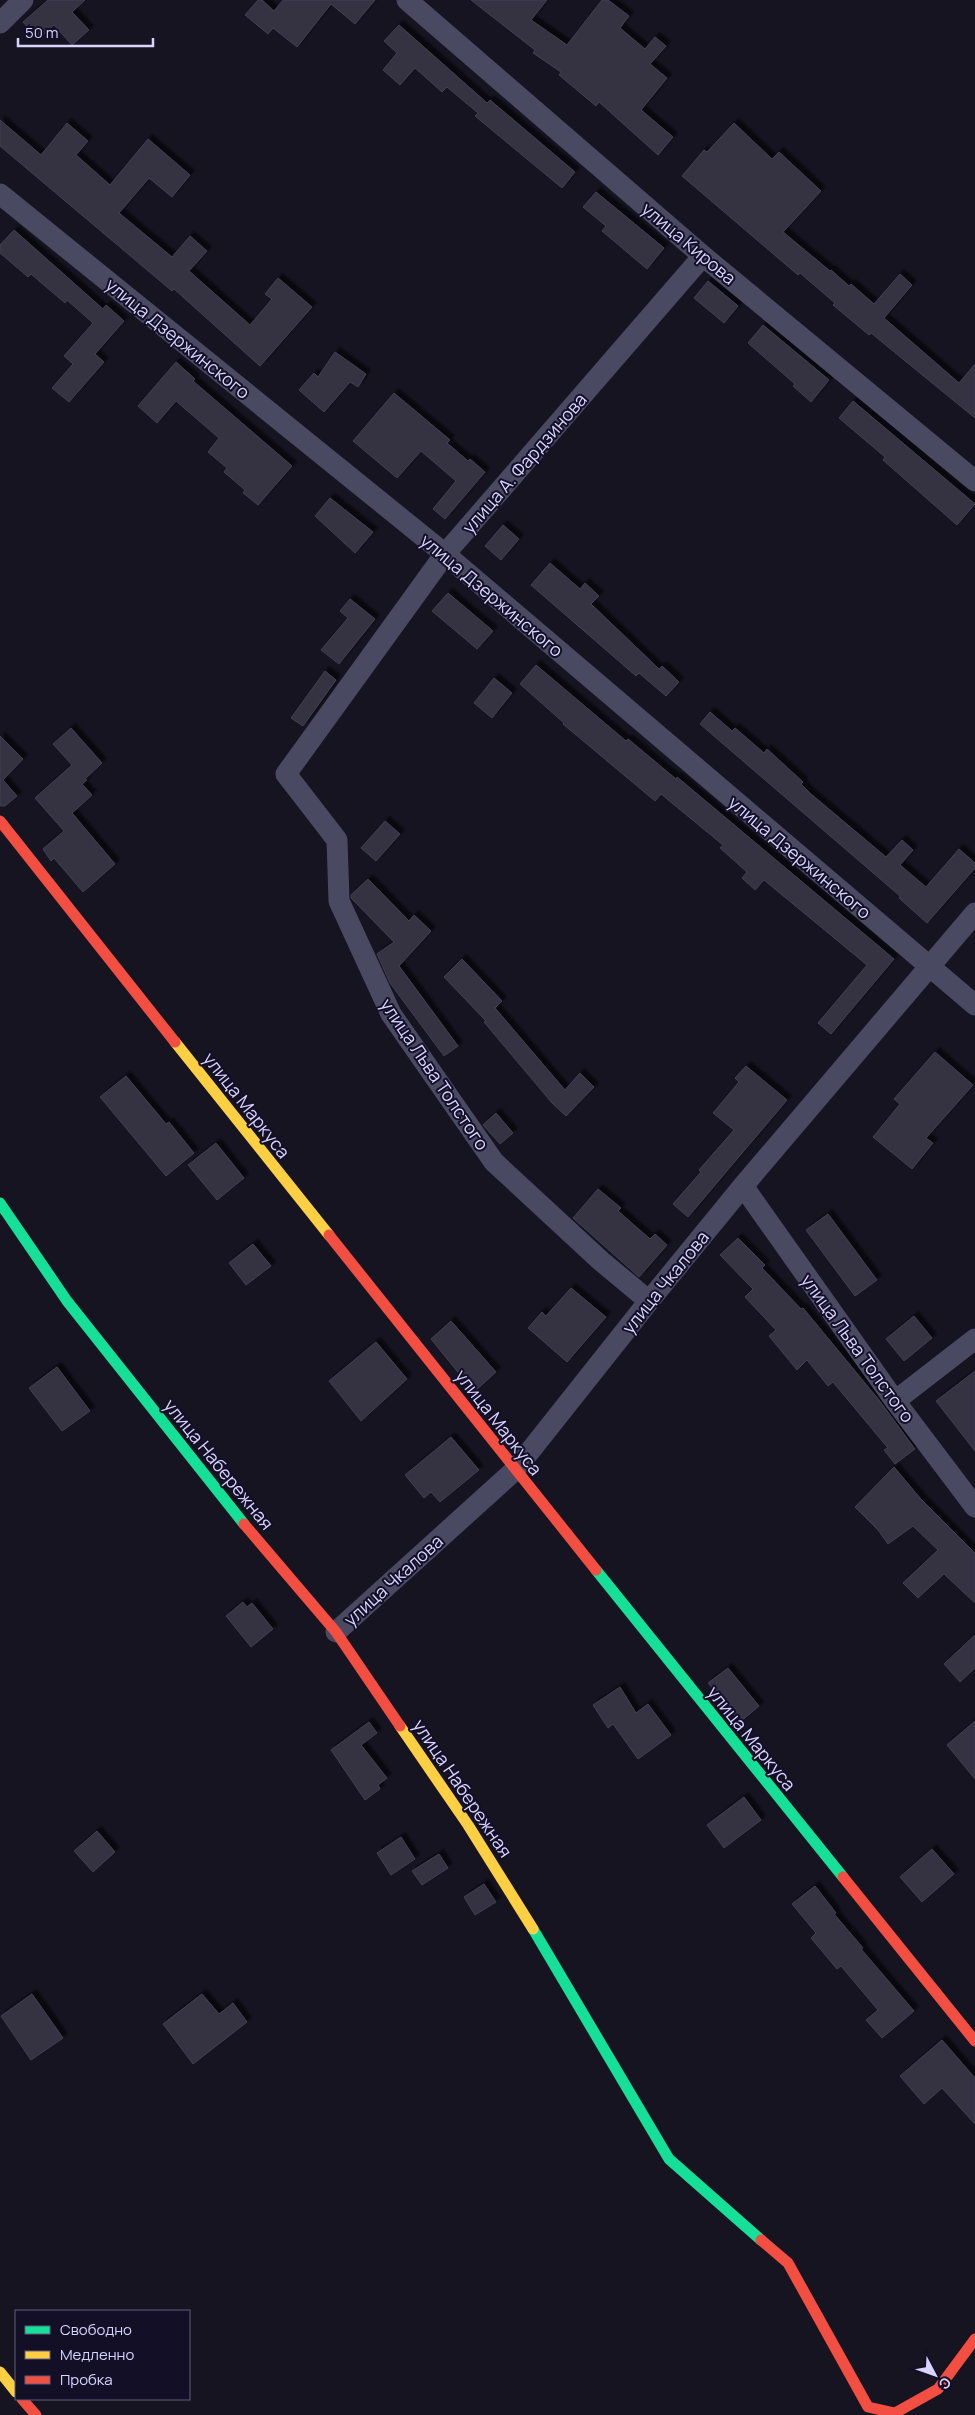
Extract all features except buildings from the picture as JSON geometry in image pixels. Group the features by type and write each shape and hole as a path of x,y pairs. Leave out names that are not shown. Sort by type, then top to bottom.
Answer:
{"main road":[{"name":"улица Маркуса","path":"0,821 515,1470 975,2041"},
{"name":"улица Набережная","path":"0,1203 67,1301 204,1477 336,1632 468,1825 555,1964 670,2160 788,2262 868,2407 895,2413 938,2389 975,2338"},
{"path":"0,2372 15,2391"},
{"path":"23,2400 36,2415"}],"street":[{"path":"0,22 23,0"},
{"name":"улица Кирова","path":"406,0 703,256 975,481"},
{"name":"улица Дзержинского","path":"0,194 445,554 975,1005"},
{"name":"улица А. Фардзинова","path":"286,774 445,554 703,256"},
{"name":"улица Льва Толстого","path":"286,774 337,840 339,901 391,1014 494,1162 601,1261 648,1301"},
{"name":"улица Чкалова","path":"336,1632 515,1470 648,1301 928,966 975,913"},
{"name":"улица Льва Толстого","path":"743,1186 894,1401 975,1507"},
{"path":"894,1401 975,1339"}],"traffic: fast":[{"path":"0,1203 67,1301 244,1524"},
{"path":"596,1570 843,1877"},
{"path":"533,1929 669,2159 761,2240"}],"traffic: slow":[{"path":"175,1042 329,1235"},
{"path":"400,1726 468,1825 533,1929"},
{"path":"0,2372 15,2391"}],"traffic: jam":[{"path":"0,821 175,1042"},
{"path":"329,1235 596,1570"},
{"path":"244,1524 336,1632 400,1726"},
{"path":"843,1877 975,2041"},
{"path":"761,2240 788,2263 868,2407 895,2413 938,2389 975,2339"},
{"path":"23,2400 36,2415"}]}
